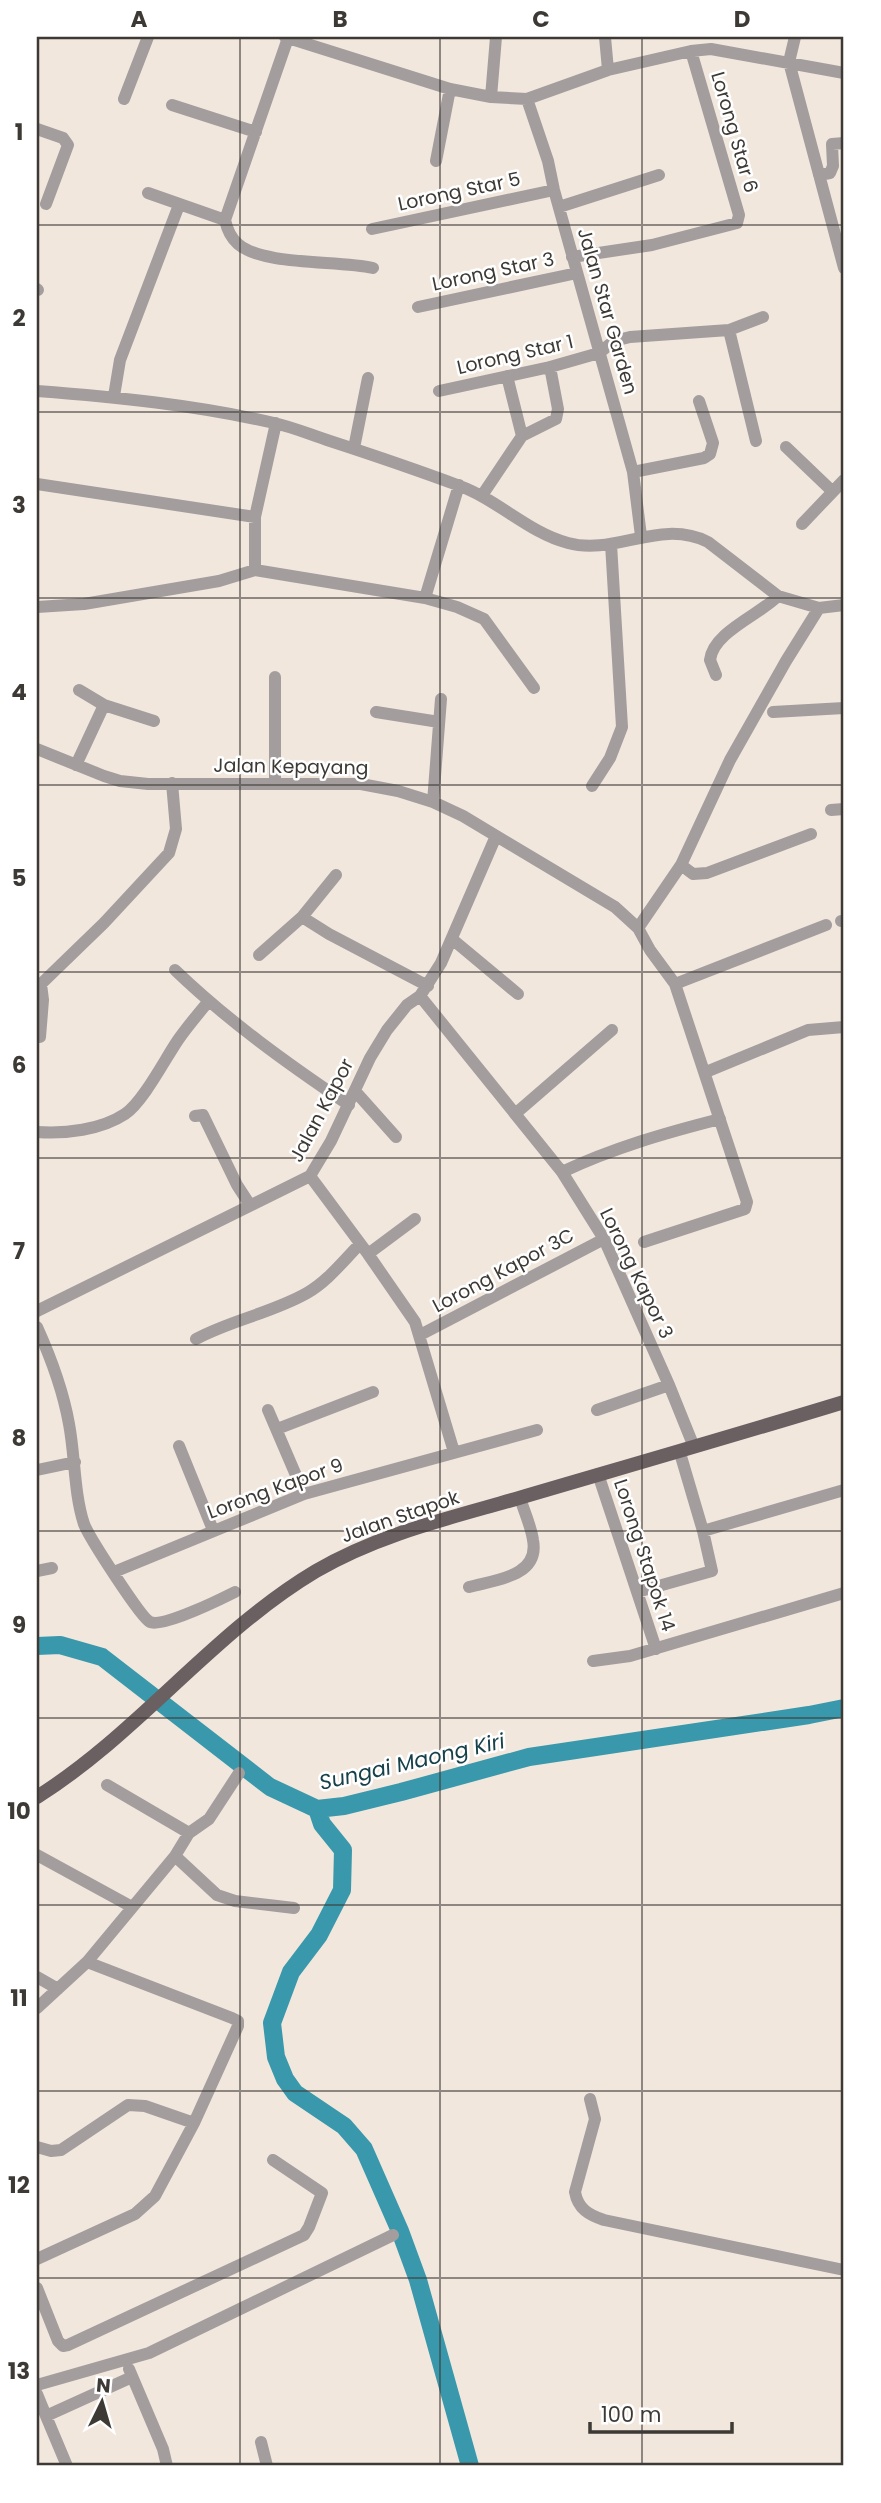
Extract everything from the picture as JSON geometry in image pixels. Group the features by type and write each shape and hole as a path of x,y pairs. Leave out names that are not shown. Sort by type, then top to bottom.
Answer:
{"main road":[{"name":"Jalan Stapok","path":"37,1797 123,1731 242,1623 286,1590 354,1549 844,1402"}],"street":[{"path":"124,99 148,37"},
{"path":"373,268 258,253 238,244 228,232 225,220 287,37 450,89 491,97 527,99 608,70 711,49 844,73"},
{"path":"491,97 496,37"},
{"path":"605,37 608,70"},
{"path":"795,37 789,62 844,268"},
{"name":"Lorong Star 6","path":"572,257 652,245 737,223 739,215 691,51"},
{"path":"436,161 450,89"},
{"name":"Jalan Star Garden","path":"527,99 548,161 572,257 633,472 641,536"},
{"path":"172,105 256,132"},
{"path":"37,129 64,138 68,145 46,204"},
{"path":"819,176 830,173 833,166 832,144 844,143"},
{"path":"559,207 659,175"},
{"name":"Lorong Star 5","path":"372,229 554,190"},
{"path":"148,193 225,220"},
{"path":"114,396 120,360 179,205"},
{"name":"Lorong Star 3","path":"418,307 577,273"},
{"name":"Lorong Star 1","path":"439,391 550,367 600,353 614,341 630,337 729,330 763,317"},
{"path":"729,330 755,441"},
{"path":"483,495 522,436 556,419 558,409 550,367"},
{"path":"507,376 522,436"},
{"path":"354,448 368,378"},
{"path":"37,391 114,396 276,423 483,495 553,539 578,546 611,544 641,536 680,533 696,536 708,542 778,596 819,608 844,605"},
{"path":"633,472 704,458 710,454 713,443 699,401"},
{"path":"255,570 256,517 276,423"},
{"path":"786,447 832,491"},
{"path":"802,524 844,480"},
{"path":"37,484 256,517"},
{"path":"425,598 459,485"},
{"path":"592,786 610,758 622,727 611,544"},
{"path":"37,607 85,604 219,581 255,570 425,598 457,607 484,619 534,688"},
{"path":"716,675 710,660 713,649 736,625 778,596"},
{"path":"638,928 681,864 730,760 819,608"},
{"path":"275,677 275,783"},
{"path":"79,691 104,705 154,721"},
{"path":"433,802 441,699"},
{"path":"76,765 104,705"},
{"path":"773,712 844,708"},
{"path":"376,712 439,722"},
{"name":"Jalan Kepayang","path":"37,749 120,781 148,784 361,784 398,791 433,802 463,816 615,907 638,928 650,950 675,984 747,1202 745,1209 644,1242"},
{"path":"40,1037 43,1000 41,984 169,853 176,829 173,783"},
{"path":"681,864 693,874 707,873 811,834"},
{"name":"Jalan Kapor","path":"37,1311 310,1176 387,1030 407,1005 424,991 452,939 496,836"},
{"path":"259,955 302,917 336,876"},
{"path":"302,917 424,991"},
{"path":"675,984 826,925"},
{"path":"452,939 518,994"},
{"path":"175,970 208,1002 305,1076 349,1105"},
{"name":"Lorong Kapor 3","path":"424,991 515,1114 562,1172 604,1239 694,1447"},
{"path":"37,1132 87,1129 126,1114 208,1002"},
{"path":"706,1072 808,1030 844,1027"},
{"path":"515,1114 612,1030"},
{"path":"355,1091 396,1137"},
{"path":"195,1116 203,1115 236,1185 250,1205"},
{"path":"562,1172 597,1155 636,1141 720,1119"},
{"path":"310,1176 409,1311 421,1335 454,1452"},
{"path":"195,1339 213,1329 290,1302 327,1279 364,1249 415,1219"},
{"name":"Lorong Kapor 3C","path":"421,1335 604,1239"},
{"path":"37,1327 62,1391 84,1524 93,1544 127,1595 150,1622 173,1620 235,1592"},
{"path":"597,1410 669,1385"},
{"path":"277,1429 373,1392"},
{"path":"268,1410 304,1494"},
{"name":"Lorong Kapor 9","path":"114,1572 304,1494 537,1430"},
{"path":"179,1446 213,1531"},
{"path":"637,1592 712,1571 680,1453"},
{"path":"37,1470 75,1462"},
{"name":"Lorong Stapok 14","path":"598,1474 656,1649"},
{"path":"703,1531 844,1490"},
{"path":"469,1587 519,1574 528,1565 533,1555 534,1542 520,1498"},
{"path":"37,1571 52,1568"},
{"path":"593,1661 656,1649 844,1593"},
{"path":"37,2008 87,1962 175,1856 189,1833 209,1819 239,1773"},
{"path":"107,1785 189,1833"},
{"path":"37,1855 132,1907"},
{"path":"175,1856 217,1895 235,1901 294,1908"},
{"path":"37,2259 135,2214 155,2196 194,2123 238,2026 238,2021 87,1962"},
{"path":"37,1977 58,1989"},
{"path":"590,2099 595,2119 575,2192 584,2211 604,2220 844,2270"},
{"path":"37,2147 51,2151 61,2150 128,2105 145,2106 194,2123"},
{"path":"37,2288 58,2342 63,2346 304,2235 322,2193 273,2160"},
{"path":"37,2385 149,2353 393,2235"},
{"path":"126,2361 163,2449 167,2466"},
{"path":"46,2416 132,2377"},
{"path":"37,2394 67,2466"},
{"path":"261,2442 267,2466"}],"waterway":[{"name":"Sungai Maong Kiri","path":"37,1646 60,1645 102,1657 270,1787 317,1809 344,1806 529,1757 844,1708"},
{"path":"317,1809 322,1824 343,1850 342,1890 319,1935 291,1972 272,2023 276,2057 285,2079 295,2093 344,2126 364,2149 418,2280 470,2466"}]}
